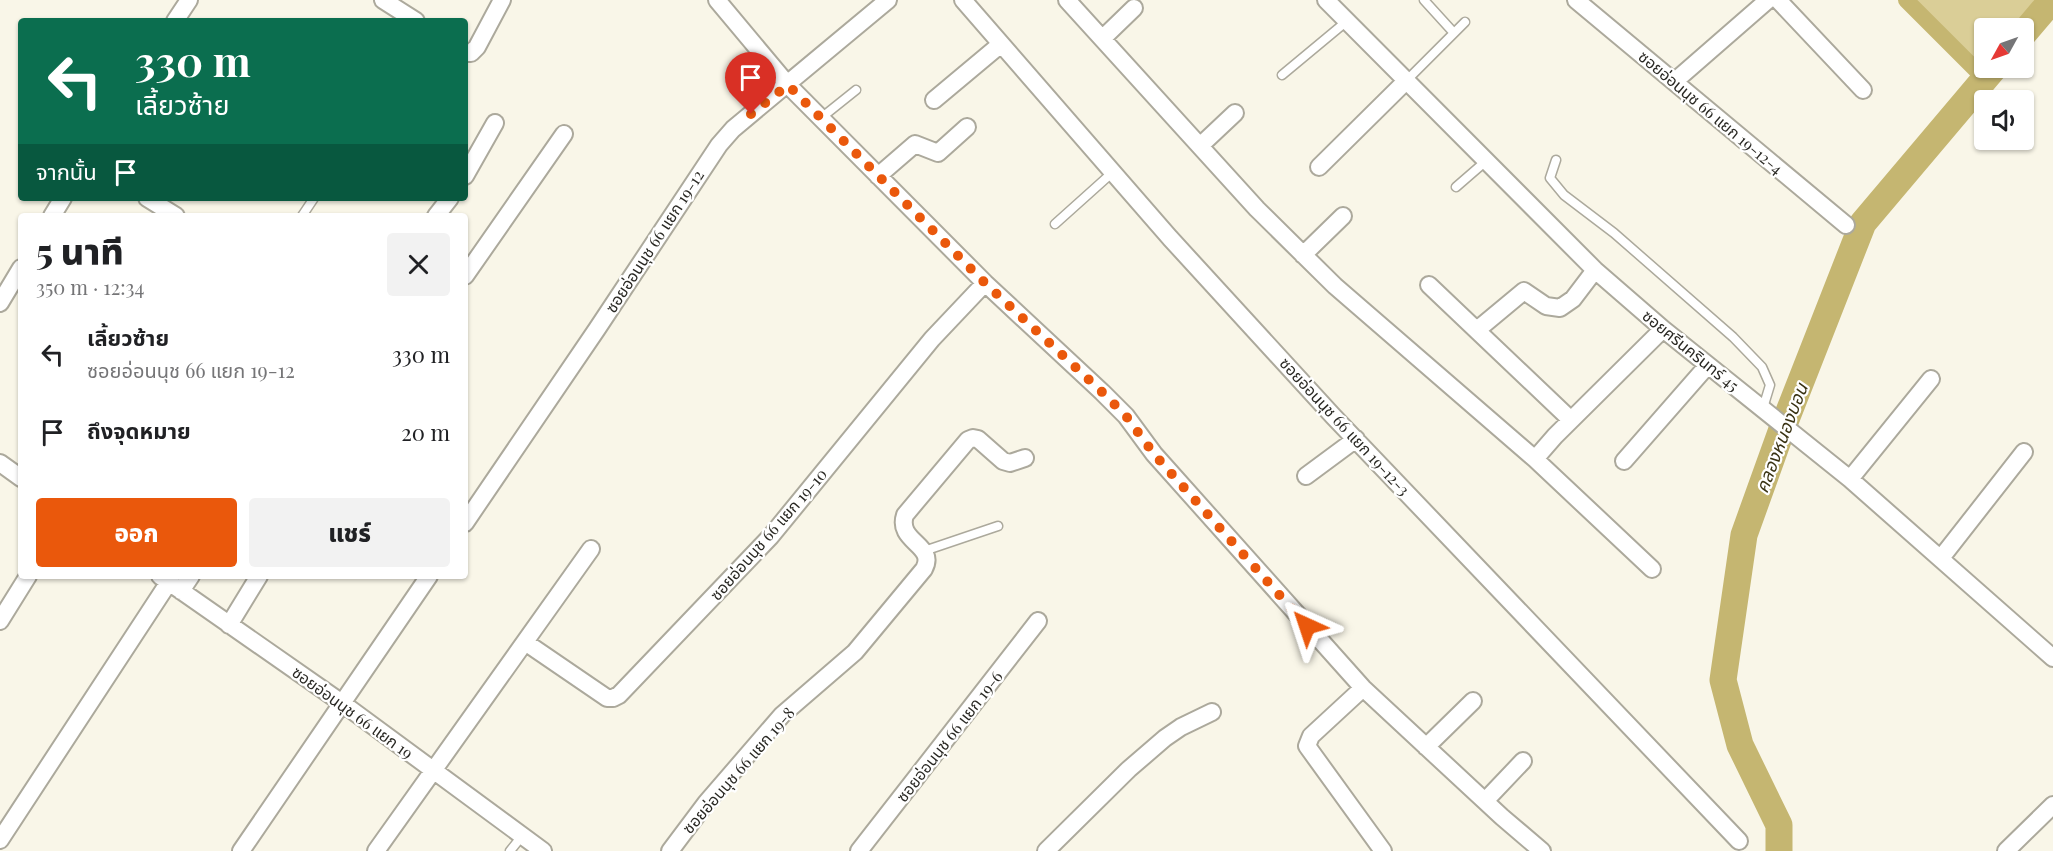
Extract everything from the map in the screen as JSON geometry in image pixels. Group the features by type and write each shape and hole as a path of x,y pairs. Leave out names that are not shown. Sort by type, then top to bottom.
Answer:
{"street":[{"path":"177,18 189,0"},
{"path":"384,0 411,18"},
{"path":"468,53 477,47 502,0"},
{"path":"717,0 788,85 820,118 985,283 1126,416 1154,454 1363,688 1542,851"},
{"name":"ซอยอ่อนนุช 66 แยก 19-12","path":"468,519 713,153 733,129 888,0"},
{"name":"ซอยอ่อนนุช 66 แยก 19-12-3","path":"963,0 1170,238 1356,439 1739,841"},
{"path":"1067,0 1257,209 1303,255 1335,286 1535,459 1652,569"},
{"name":"ซอยศรีนครินทร์ 45","path":"1326,0 1594,270 1663,329 1850,479 2050,650"},
{"name":"ซอยอ่อนนุช 66 แยก 19-12-4","path":"1576,0 1846,225"},
{"path":"1675,81 1768,0"},
{"path":"1778,0 1863,90"},
{"path":"1103,38 1134,8"},
{"path":"934,100 1001,44"},
{"path":"1319,167 1405,82"},
{"path":"1201,146 1235,113"},
{"path":"468,171 495,123"},
{"path":"878,176 915,144 938,153 967,127"},
{"path":"468,272 564,134"},
{"path":"152,201 171,213"},
{"path":"438,213 448,201"},
{"path":"1303,255 1343,216"},
{"path":"1477,330 1524,291 1546,306 1560,308 1573,299 1594,270"},
{"path":"0,303 18,274"},
{"name":"ซอยอ่อนนุช 66 แยก 19-10","path":"525,642 607,698 619,695 771,536 932,339 985,283"},
{"path":"1429,285 1571,420"},
{"path":"1535,459 1663,329"},
{"path":"1624,462 1708,365"},
{"path":"1850,479 1931,379"},
{"path":"924,551 904,530 905,515 968,440 978,439 1003,461 1010,463 1024,459"},
{"path":"1306,476 1356,439"},
{"path":"1941,558 2024,452"},
{"path":"0,463 18,476"},
{"path":"376,851 591,549"},
{"name":"ซอยอ่อนนุช 66 แยก 19-8","path":"670,851 706,803 782,715 855,652 924,569 927,564 924,551"},
{"path":"0,621 26,579"},
{"path":"229,625 258,579"},
{"path":"241,851 427,579"},
{"path":"0,840 170,583"},
{"name":"ซอยอ่อนนุช 66 แยก 19","path":"170,583 342,704 543,851"},
{"name":"ซอยอ่อนนุช 66 แยก 19-6","path":"859,851 1038,621"},
{"path":"1363,688 1311,736 1307,746 1383,851"},
{"path":"1426,747 1473,701"},
{"path":"1046,851 1120,777 1165,738 1181,727 1212,712"},
{"path":"1485,801 1523,761"},
{"path":"2006,851 2053,805"}],"lane":[{"path":"1424,0 1454,33"},
{"path":"1282,75 1347,21"},
{"path":"1405,82 1465,22"},
{"path":"820,118 856,90"},
{"path":"1556,160 1550,178 1564,195 1614,233 1651,267 1694,301 1734,337 1762,367 1770,384 1763,408"},
{"path":"1456,187 1486,161"},
{"path":"1055,224 1113,171"},
{"path":"924,551 999,526"},
{"path":"510,851 522,836"}],"shaded area":[{"path":"1906,0 2052,0 2034,21 2034,18 1974,18 1974,68"}],"waterway":[{"path":"1906,0 1974,68"},
{"name":"คลองหนองบอน","path":"2034,21 2052,0"},
{"name":"คลองหนองบอน","path":"1779,851 1779,825 1740,745 1723,680 1744,535 1781,432 1863,223 1986,78"}],"route":[{"path":"751,114 788,85 985,283 1126,416 1154,454 1307,626"}]}
